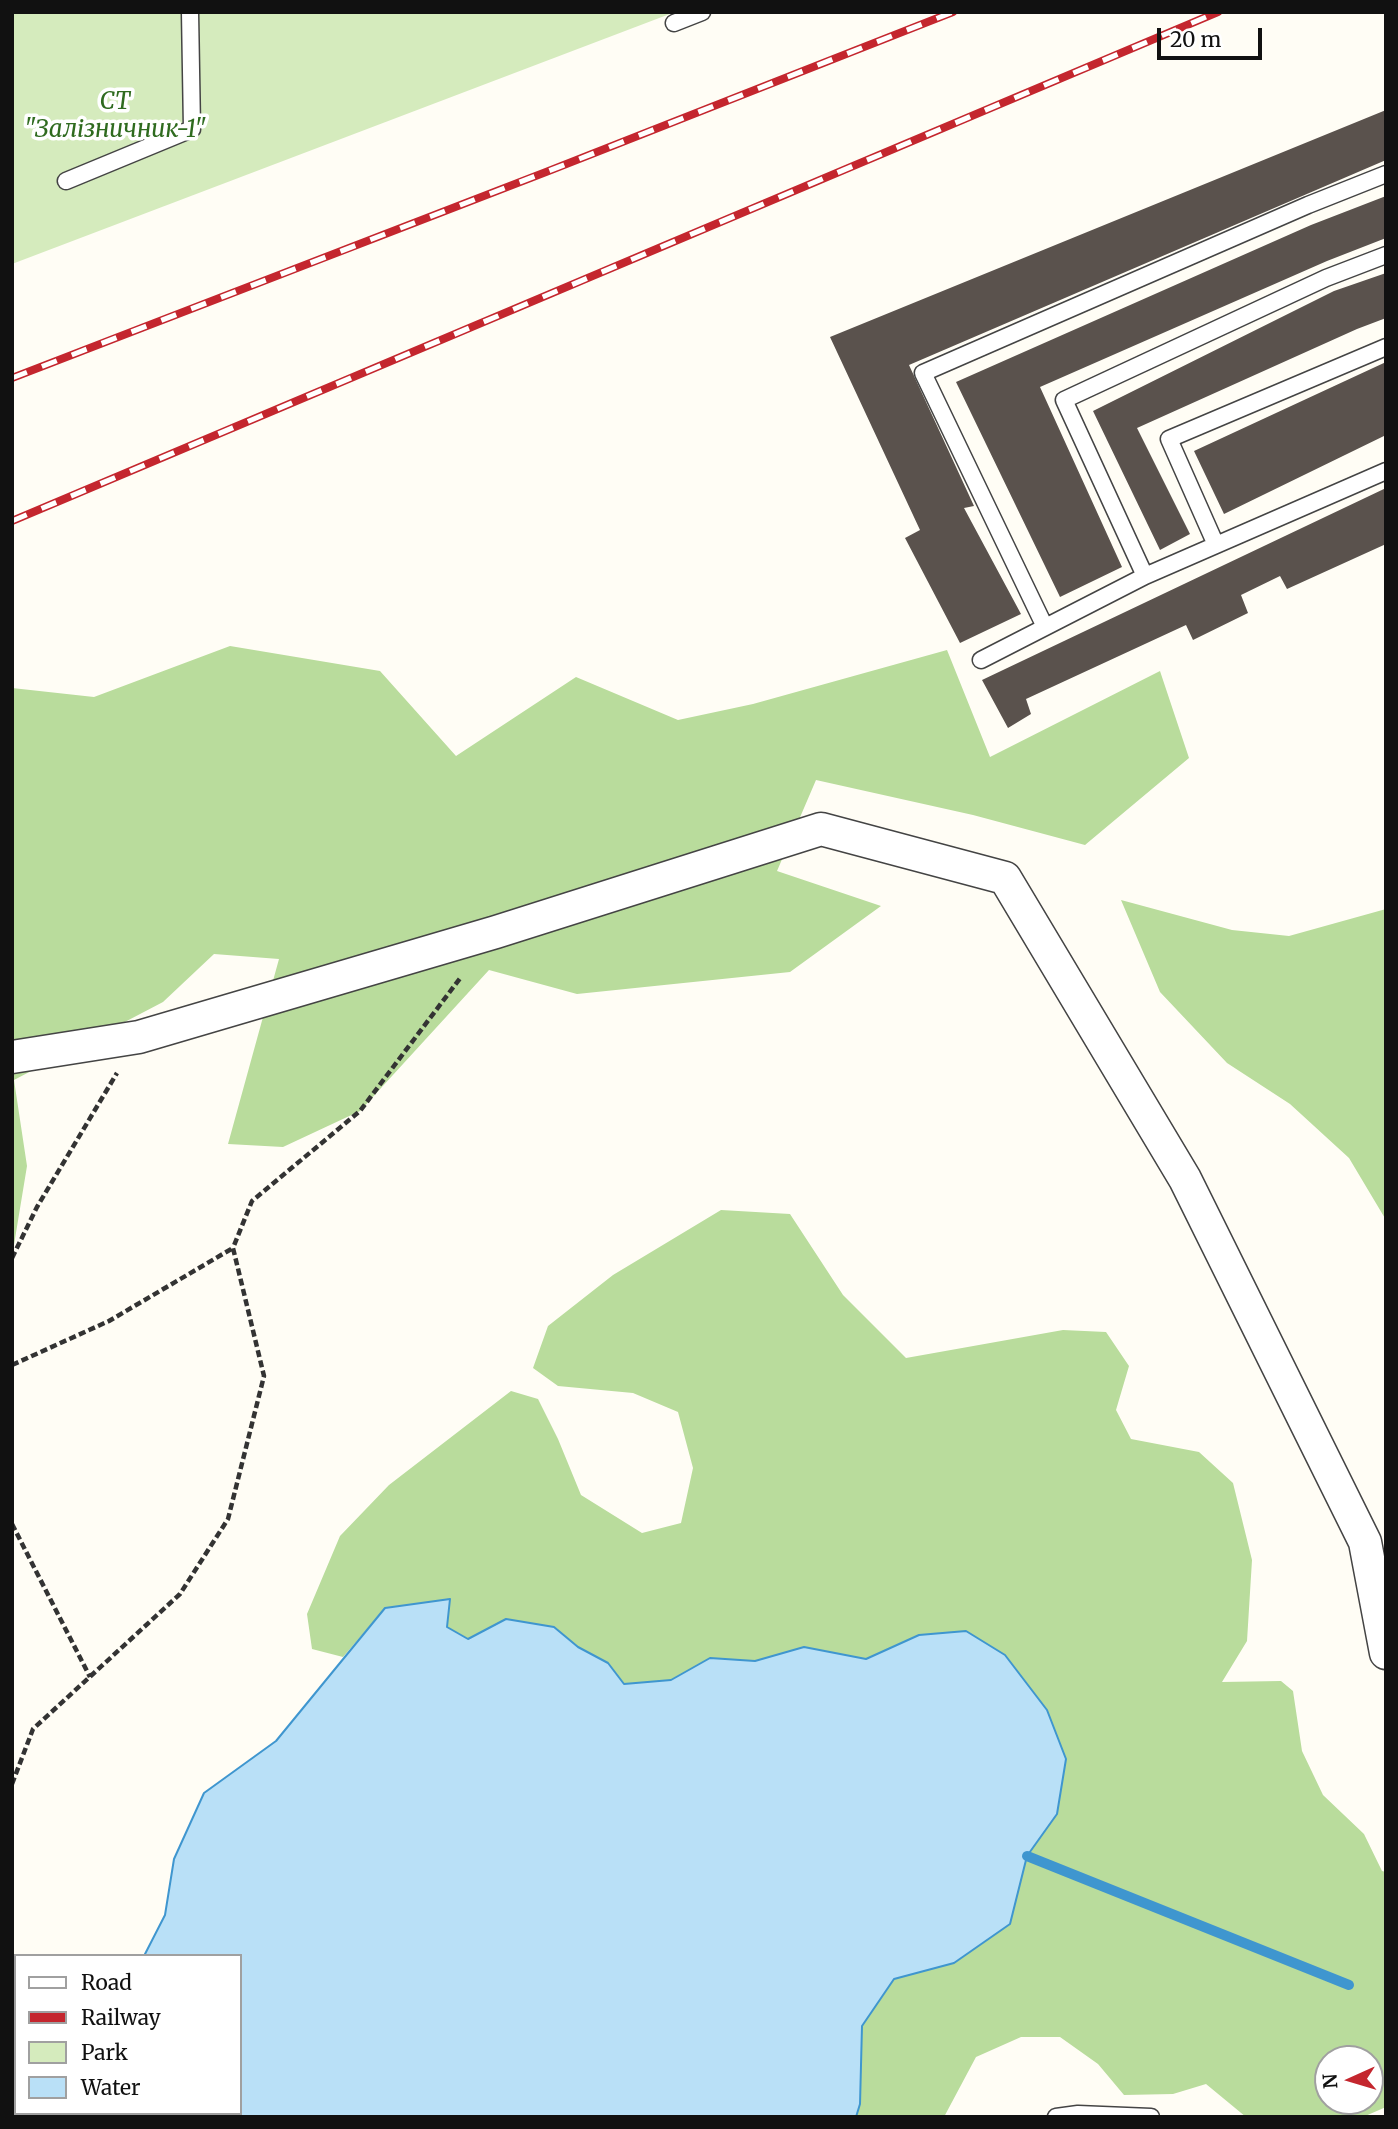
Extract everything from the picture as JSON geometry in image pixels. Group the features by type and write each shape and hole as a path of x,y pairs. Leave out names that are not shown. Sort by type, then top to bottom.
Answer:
{"street":[{"path":"12,1057 139,1037 482,936 821,829 1005,878 1185,1179 1365,1542 1386,1653"}],"lane":[{"path":"66,181 192,129 190,12"},
{"path":"674,23 702,12"},
{"path":"1045,627 923,373 1308,205 1386,174"},
{"path":"1146,576 1064,400 1326,278 1386,255"},
{"path":"1216,545 1169,439 1386,346"},
{"path":"981,660 1146,576 1386,471"},
{"path":"1056,2117 1078,2114 1151,2117"}],"path":[{"path":"12,1784 33,1729 180,1594 228,1518 264,1376 233,1248 251,1201 360,1111 464,974"},
{"path":"12,1258 37,1207 139,1037"},
{"path":"12,1365 109,1321 233,1248"},
{"path":"12,1524 90,1677"}],"green space":[{"name":"СТ \"Залізничник-1\"","path":"12,12 675,12 12,264"},
{"path":"230,646 380,671 456,756 576,677 678,720 753,704 947,650 990,757 1160,671 1189,758 1085,845 973,815 816,780 777,871 881,906 790,972 577,994 489,970 360,1111 283,1147 228,1144 279,959 214,954 163,1002 14,1080 27,1166 12,1257 12,688 94,697"},
{"path":"1121,900 1232,930 1289,936 1386,909 1386,1220 1349,1158 1290,1104 1227,1063 1160,992"},
{"path":"721,1210 790,1214 843,1295 906,1358 1063,1330 1106,1332 1129,1366 1116,1410 1131,1439 1199,1452 1233,1483 1252,1560 1247,1641 1222,1682 1281,1681 1293,1691 1302,1751 1323,1795 1364,1834 1382,1871 1386,1872 1386,2107 1384,2108 1384,2045 1314,2045 1314,2115 1368,2115 1246,2117 1206,2084 1173,2094 1124,2095 1098,2064 1060,2037 1021,2037 976,2057 944,2117 856,2117 860,2104 862,2026 894,1979 954,1963 1010,1924 1027,1856 1057,1813 919,1635 866,1659 804,1647 755,1661 710,1658 671,1680 624,1684 608,1663 578,1647 554,1627 506,1619 469,1639 447,1627 450,1599 385,1608 343,1657 312,1649 307,1614 340,1536 389,1485 511,1391 538,1399 581,1495 642,1533 681,1523 693,1468 678,1412 633,1393 558,1386 533,1368 548,1326 613,1275"},
{"path":"12,1956 14,2112 12,2114"}],"water":[{"path":"450,1599 447,1627 468,1639 506,1619 554,1627 578,1647 608,1663 624,1684 671,1680 710,1658 755,1661 804,1647 866,1659 919,1635 966,1631 1005,1655 1047,1710 1066,1759 1057,1814 1027,1856 1010,1924 954,1963 894,1979 862,2026 860,2104 856,2117 12,2117 14,2114 242,2115 242,1954 145,1954 165,1915 174,1859 204,1793 276,1741 385,1608"}],"building":[{"path":"1386,110 1386,160 909,365 974,506 964,508 1021,614 960,643 905,538 920,530 830,337"},
{"path":"1386,196 1386,238 1327,261 1040,387 1122,567 1060,597 956,382 1311,225"},
{"path":"1386,273 1386,318 1137,428 1190,534 1160,550 1093,411 1334,291"},
{"path":"1386,362 1386,435 1224,514 1194,451"},
{"path":"1386,488 1386,544 1287,589 1280,576 1241,595 1248,613 1193,640 1186,625 1026,699 1031,714 1008,728 982,680"}],"waterway":[{"path":"1027,1856 1349,1985"}],"railway":[{"path":"12,378 953,12"},
{"path":"12,521 1218,12"}]}
